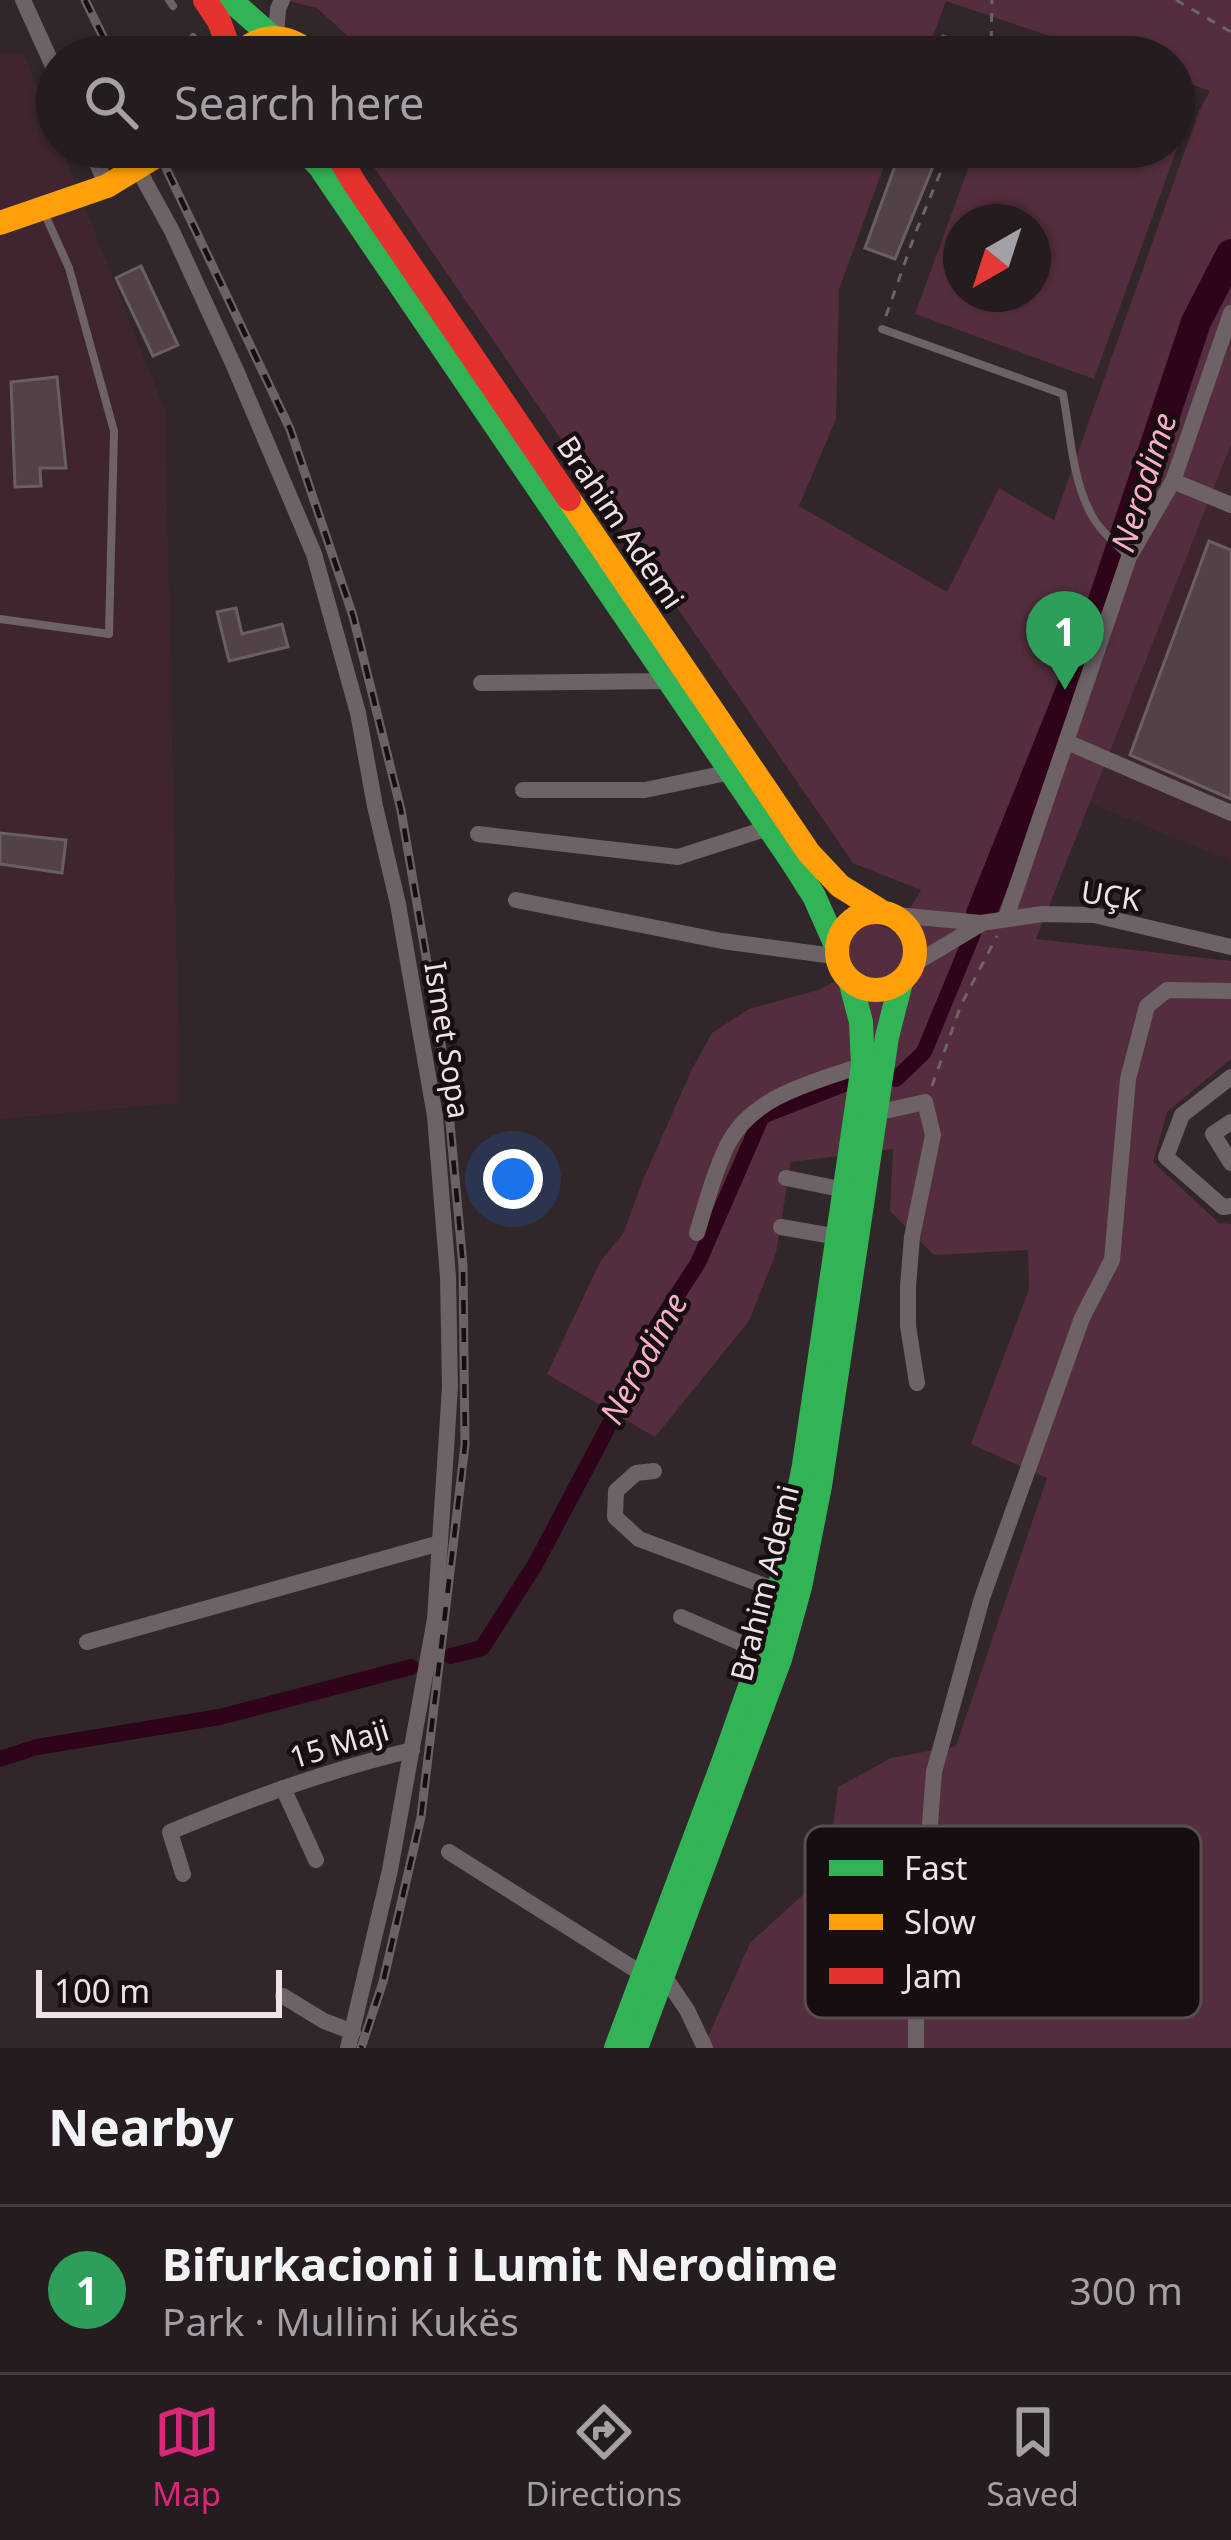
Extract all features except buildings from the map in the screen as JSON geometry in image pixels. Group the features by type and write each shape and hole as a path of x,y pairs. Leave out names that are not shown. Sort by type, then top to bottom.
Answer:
{"main road":[{"path":"205,0 225,36"},
{"path":"230,0 274,36"},
{"name":"Brahim Ademi","path":"321,168 814,896 861,1010 862,1065 845,1190 804,1465 779,1592 654,1976 636,2048"},
{"name":"Brahim Ademi","path":"345,168 809,853 836,885 888,913"},
{"path":"0,225 107,186 138,169"},
{"path":"834,949 852,918 871,910 903,920 914,936 908,973 880,990 850,980"},
{"name":"Brahim Ademi","path":"616,2048 654,1976 780,1659 800,1587 828,1441 887,1036 908,973"}],"street":[{"path":"22,0 39,36"},
{"path":"274,36 282,0"},
{"path":"99,168 107,186"},
{"name":"Ismet Sopa","path":"138,169 172,231 258,418 314,554 358,713 398,904 434,1116 448,1277 450,1388 435,1619 390,1870 350,2040 283,1996"},
{"path":"1006,918 1129,556 1173,481 1231,313"},
{"path":"1173,481 1231,505"},
{"path":"481,682 669,681"},
{"path":"1067,742 1231,813"},
{"path":"523,790 645,790 731,772"},
{"path":"478,834 678,857 768,828"},
{"path":"516,900 722,941 834,949"},
{"name":"UÇK","path":"888,913 981,923 1042,914 1094,915 1231,947"},
{"name":"UÇK","path":"908,973 981,923"},
{"path":"930,1826 934,1772 982,1598 1082,1318 1112,1259 1128,1079 1147,1006 1167,990 1231,992"},
{"path":"697,1233 730,1139 763,1105 862,1065"},
{"path":"1231,1077 1182,1115 1166,1157 1223,1207 1231,1206"},
{"path":"876,1113 926,1102 934,1136 912,1237 908,1286 916,1383"},
{"path":"1231,1122 1213,1134 1231,1163"},
{"path":"786,1178 845,1190"},
{"path":"782,1227 838,1237"},
{"name":"Brahim Ademi","path":"654,1471 636,1473 616,1491 615,1517 639,1539 779,1592"},
{"path":"87,1642 440,1544"},
{"path":"681,1617 762,1652"},
{"name":"15 Maji","path":"183,1874 170,1832 239,1802 412,1750"},
{"name":"15 Maji","path":"283,1788 316,1860"},
{"path":"449,1852 654,1976 687,2010 705,2048"}],"lane":[{"path":"0,620 109,634 114,430 69,268 42,209"},
{"path":"882,329 1063,394 1089,511 1129,556"}],"path":[{"path":"991,36 992,0"},
{"path":"1176,0 1231,32"},
{"path":"882,329 942,168"},
{"path":"926,1102 961,1004 1006,918"}],"shaded area":[{"path":"285,0 1231,0 1231,444 1036,939 1231,961 1231,1059 1167,1112 1153,1162 1219,1223 1231,1224 1231,2048 703,2048 750,1943 805,1893 805,2018 1201,2018 1201,1826 833,1826 838,1787 891,1758 956,1746 1047,1478 971,1444 1029,1289 1028,1250 934,1255 890,1211 893,1149 791,1162 776,1253 749,1321 655,1437 547,1374 600,1262 624,1232 642,1182 712,1033 749,1009 818,990 856,971 849,949 857,933 871,923 897,931 921,890 853,863 374,168 883,168 839,289 836,419 799,506 947,592 999,488 1054,520 1179,168 1195,168 1195,122 1210,91 1195,86 1195,36 1050,36 946,1 933,36 348,36 317,8"},
{"path":"0,53 23,53 36,85 36,168 69,168 165,410 180,1103 0,1119"},
{"path":"968,168 1170,168 1094,379 915,314 943,237 943,312 1051,312 1051,204 955,204"},
{"path":"1231,392 1231,861 1072,796"}],"waterway":[{"name":"Nerodime","path":"981,914 1086,652 1196,322 1231,254"},
{"name":"Nerodime","path":"896,1079 924,1052 974,931"},
{"name":"Nerodime","path":"451,1656 482,1648 536,1563 657,1326 698,1263 762,1116 849,1082"},
{"name":"Nerodime","path":"0,1759 37,1747 220,1717 411,1667"}],"railway":[{"path":"85,0 103,36"},
{"path":"166,168 290,429 353,616 401,810 445,1068 463,1266 465,1445 421,1817 383,1982 361,2048"}],"traffic: fast":[{"path":"230,0 271,36"},
{"path":"321,168 793,863 834,941"},
{"path":"616,2048 724,1760 779,1591 804,1465 863,1065 861,1022 850,980"},
{"path":"636,2048 780,1659 800,1587 820,1486 887,1037 901,982"}],"traffic: slow":[{"path":"0,223 107,186 137,168"},
{"path":"569,499 809,853 840,886 879,910"},
{"path":"876,912 904,923 915,951 904,979 876,990 848,979 837,951 848,923 876,912"}],"traffic: jam":[{"path":"205,0 224,36"},
{"path":"345,168 569,499"}],"place":[{"name":"Bifurkacioni i Lumit Nerodime","path":"1065,690"}]}
